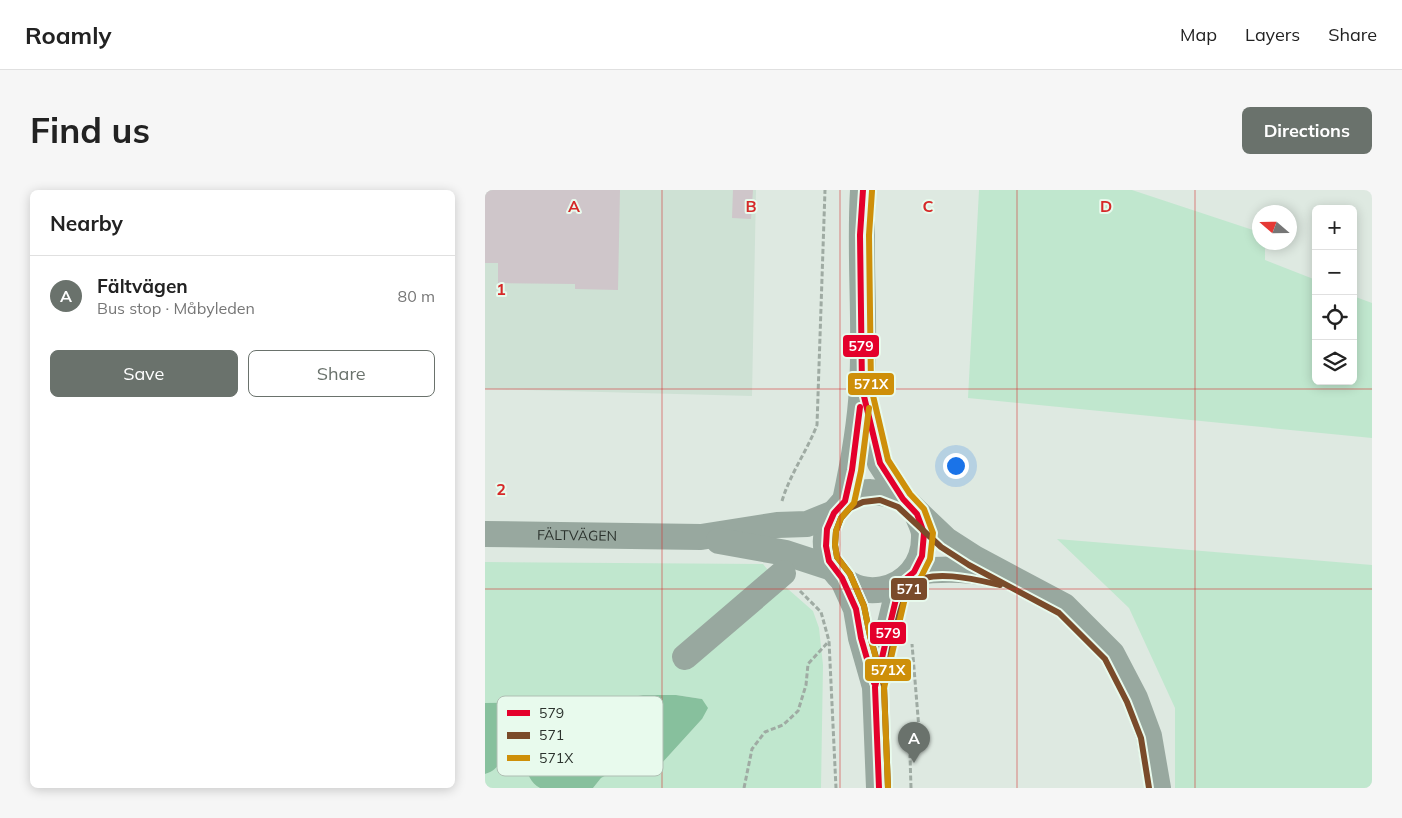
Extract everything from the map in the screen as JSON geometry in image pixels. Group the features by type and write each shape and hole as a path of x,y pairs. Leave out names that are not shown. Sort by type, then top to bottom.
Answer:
{"street":[{"path":"863,190 861,234 862,388 852,470 839,507 827,530 826,546 829,560 839,573 853,585 865,590 881,590 897,585 908,576 944,568 971,569 1016,580"},
{"path":"862,388 880,463 910,507 924,533 922,556 908,576 896,599 875,687"},
{"path":"839,507 861,493 881,492 910,507 946,540 974,558 1064,606 1112,654 1135,698 1149,736 1158,788"},
{"name":"FÄLTVÄGEN","path":"485,534 701,537 777,525 807,524 839,507"},
{"name":"FÄLTVÄGEN","path":"701,537 786,553 839,573"},
{"path":"685,658 783,573"},
{"path":"839,573 856,609 861,638 875,687 879,788"}],"path":[{"path":"818,402 825,190"},
{"path":"905,636 912,644 919,729 910,756 911,788"},
{"path":"743,788 753,749 765,732 783,725 798,711 806,685 808,664 829,641"},
{"path":"832,668 836,788"}],"shaded area":[{"path":"485,190 756,190 752,396 485,389"},
{"path":"979,190 1132,190 1252,230 1252,250 1265,250 1265,260 1312,278 1312,385 1357,385 1357,297 1372,303 1372,438 968,398"},
{"path":"1057,539 1372,565 1372,788 1175,788 1175,708 1129,608"},
{"path":"485,562 763,564 772,575 813,611 819,628 823,665 821,788 593,788 604,776 663,776 663,762 702,719 702,699 676,695 497,696 497,703 485,703"},
{"path":"676,695 702,699 708,708 702,719 663,762 663,696 638,696"},
{"path":"485,703 497,703 497,766 485,774"},
{"path":"497,766 497,776 529,776 532,782 540,788 485,788 485,774"},
{"path":"529,776 605,776 593,788 540,788"}],"building":[{"path":"485,190 620,190 618,290 575,289 575,284 498,283 498,263 485,263"},
{"path":"733,190 753,190 751,219 732,218"}],"transit line":[{"name":"579","path":"863,190 860,235 862,388 880,463 903,499 917,514 924,533 922,556 914,572 903,581 896,599 875,687 879,788"},
{"name":"571X","path":"872,191 869,235 871,387 888,460 910,494 924,509 933,533 930,559 921,577 910,586 904,602 884,688 888,788"},
{"name":"579","path":"860,407 852,470 845,501 834,513 827,529 826,546 829,561 842,578 856,609 861,638 874,683"},
{"name":"571X","path":"869,408 861,471 854,503 841,518 836,531 835,545 837,557 850,574 864,606 882,681"},
{"name":"571","path":"888,788 884,686 864,606 850,574 837,557 835,545 836,531 841,518 850,508 863,502 880,500 898,507 941,547 969,565 1059,613 1105,659 1127,702 1141,738 1149,788"},
{"name":"571","path":"886,681 899,615 903,601 913,584 921,579 943,576 968,578 1000,585"}],"place":[{"name":"Fältvägen","path":"914,763"}]}
